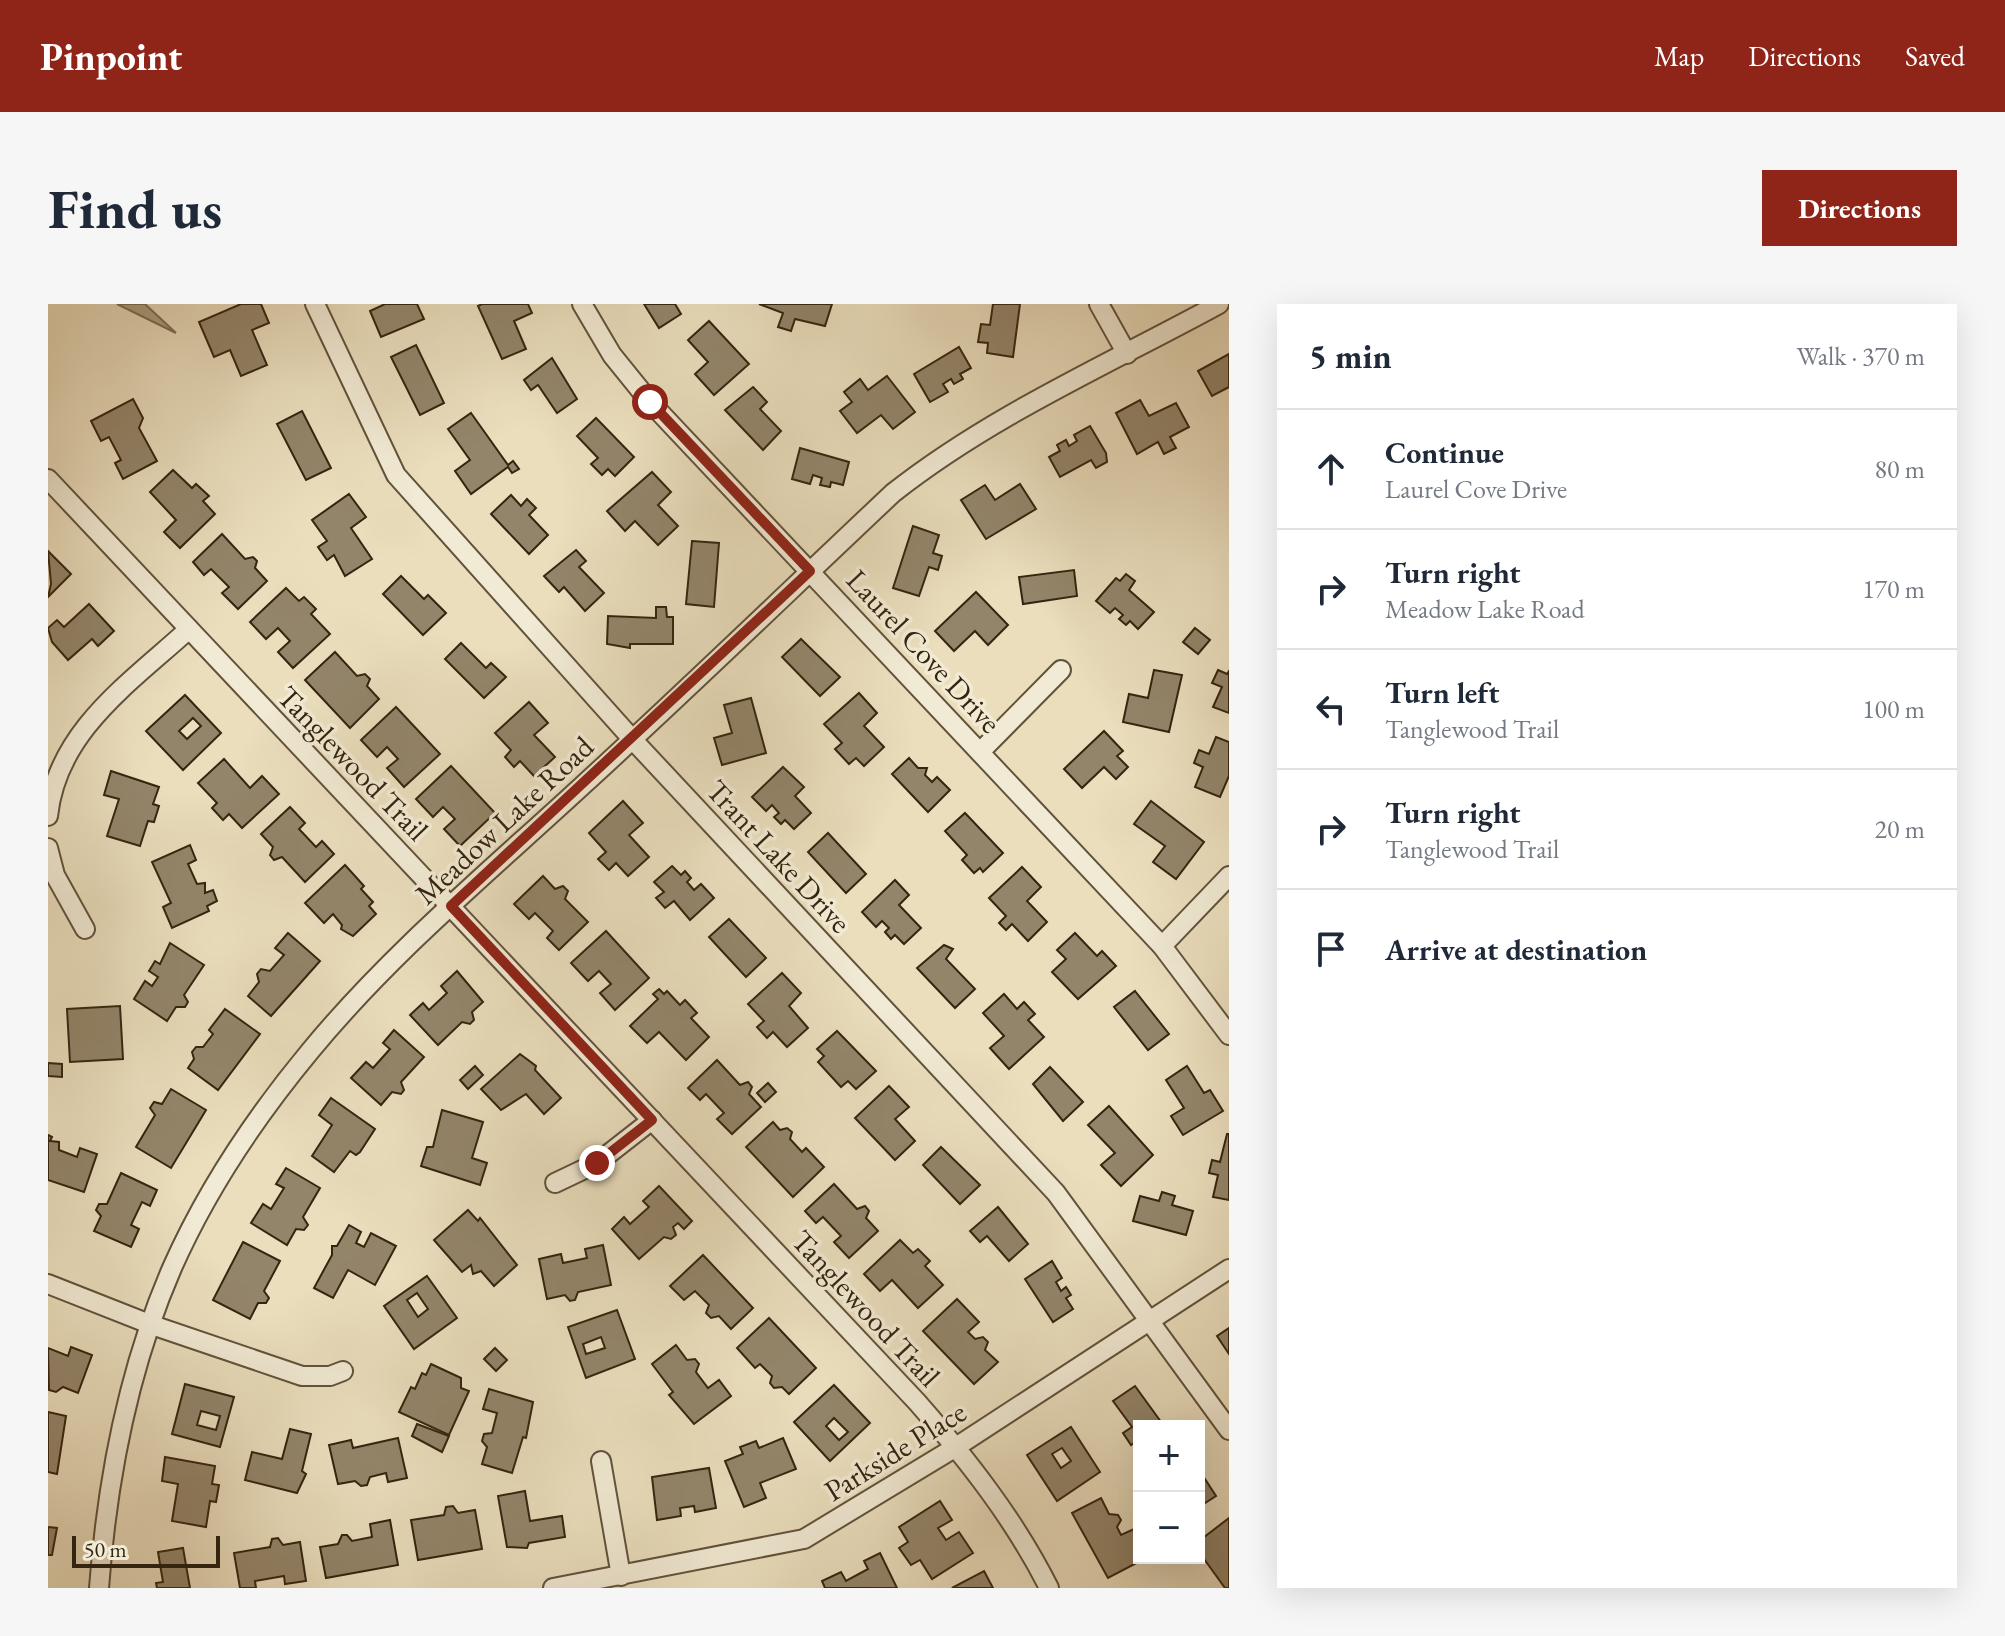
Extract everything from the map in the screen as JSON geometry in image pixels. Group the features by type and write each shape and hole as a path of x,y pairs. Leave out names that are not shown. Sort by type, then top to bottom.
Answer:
{"street":[{"name":"Trant Lake Drive","path":"315,304 396,475 633,740 1056,1193 1229,1430"},
{"name":"Laurel Cove Drive","path":"582,304 612,355 650,402 1162,946 1229,1035"},
{"path":"1099,304 1127,354"},
{"name":"Meadow Lake Road","path":"99,1588 111,1485 152,1325 172,1268 206,1204 285,1083 356,999 451,906 633,740 893,493 933,462 994,423 1219,304"},
{"name":"Tanglewood Trail","path":"48,479 956,1447 1008,1518 1049,1588"},
{"path":"48,816 53,786 74,741 91,719 189,629"},
{"path":"980,752 1061,670"},
{"path":"48,848 55,875 85,929"},
{"path":"1162,946 1229,876"},
{"path":"555,1183 597,1163 652,1120"},
{"name":"Parkside Place","path":"553,1588 804,1539 956,1447 1229,1269"},
{"path":"48,1284 152,1325 302,1376 316,1378 343,1371"},
{"path":"601,1461 621,1576"}],"shaded area":[{"path":"117,304 145,304 176,333"}],"building":[{"path":"241,304 261,304 269,323 252,330 267,365 241,376 230,350 214,357 199,322"},
{"path":"385,304 417,304 424,319 381,337 370,311"},
{"path":"528,304 532,313 514,321 526,349 502,359 478,306"},
{"path":"644,304 675,304 681,314 659,328"},
{"path":"759,304 832,304 825,326 795,319 791,331 778,327 783,313"},
{"path":"993,304 1020,304 1013,357 987,353 988,343 978,342 981,324 990,325"},
{"path":"709,321 749,364 714,395 695,374 708,362 688,340"},
{"path":"416,345 444,403 420,415 391,357"},
{"path":"959,347 971,368 960,374 963,379 954,384 951,379 943,384 948,392 930,402 914,374"},
{"path":"1229,354 1229,387 1212,396 1198,371"},
{"path":"552,358 577,399 557,413 538,385 531,390 524,380"},
{"path":"887,376 915,412 893,429 881,415 857,433 840,411 852,402 844,392 860,379 868,390"},
{"path":"753,387 767,402 760,409 781,431 763,450 725,410"},
{"path":"133,399 143,418 139,428 157,461 123,479 115,463 121,460 109,437 101,441 91,421"},
{"path":"1140,400 1149,416 1176,403 1189,427 1170,437 1176,448 1164,454 1158,442 1137,454 1116,413"},
{"path":"302,411 331,468 306,480 277,424"},
{"path":"471,413 508,465 513,461 519,469 512,473 508,467 471,494 455,471 470,460 448,429"},
{"path":"596,418 634,457 615,476 608,469 602,475 591,464 598,458 577,436"},
{"path":"1090,426 1106,453 1107,462 1096,468 1091,460 1060,477 1049,457 1060,451 1057,445 1066,440 1069,446 1077,441 1074,435"},
{"path":"800,448 849,462 843,485 831,482 830,487 820,485 822,478 813,475 810,484 792,479"},
{"path":"173,470 192,488 196,484 209,496 203,501 215,514 180,548 164,532 176,520 150,492"},
{"path":"652,472 671,492 658,505 678,526 658,545 635,521 625,531 607,511"},
{"path":"1020,484 1036,509 986,539 961,500 985,485 995,500"},
{"path":"349,494 366,517 351,528 372,559 345,576 334,555 327,560 318,547 327,541 312,520"},
{"path":"511,495 521,506 527,499 536,508 529,515 548,535 529,554 491,514"},
{"path":"913,526 939,535 933,553 942,556 938,570 929,567 919,596 893,588"},
{"path":"222,534 245,559 253,557 257,561 255,568 267,581 238,609 222,593 229,587 211,569 204,575 193,562"},
{"path":"692,541 719,543 714,607 686,604"},
{"path":"576,550 586,561 579,567 604,593 585,611 564,587 559,592 544,576"},
{"path":"48,551 71,574 48,597 51,584"},
{"path":"1074,570 1077,596 1023,604 1019,577"},
{"path":"1126,574 1135,581 1129,590 1154,612 1138,629 1130,621 1126,625 1119,619 1123,615 1115,608 1110,613 1096,601 1116,578 1120,581"},
{"path":"401,576 424,599 428,595 446,613 423,635 383,594"},
{"path":"286,588 299,601 304,597 316,609 311,614 330,634 293,668 278,652 290,641 278,628 266,639 250,622"},
{"path":"976,592 1008,625 988,645 975,631 954,651 935,631"},
{"path":"89,604 114,631 98,646 92,639 68,660 52,642 48,628 57,620 64,627"},
{"path":"656,607 666,607 667,617 673,617 673,644 630,644 630,648 607,644 608,616 656,618"},
{"path":"1195,628 1210,640 1198,654 1183,642"},
{"path":"801,639 840,677 820,696 782,657"},
{"path":"461,643 486,668 491,663 506,677 484,698 445,659"},
{"path":"335,652 357,676 365,674 370,679 367,686 379,699 350,728 305,680"},
{"path":"1154,670 1182,675 1169,732 1123,722 1129,694 1148,698"},
{"path":"1218,670 1227,674 1229,671 1229,713 1213,707 1222,687 1212,683"},
{"path":"859,693 877,713 864,726 884,747 864,766 856,758 849,764 835,749 842,743 824,724"},
{"path":"185,695 221,733 183,770 146,731","holes":["193,718 201,726 187,739 179,731"]},
{"path":"751,698 766,753 722,765 714,738 732,733 724,705"},
{"path":"529,702 548,723 534,735 555,757 534,776 520,761 514,767 505,757 511,750 495,733"},
{"path":"396,707 440,754 404,787 387,768 398,759 387,747 377,757 361,740"},
{"path":"1104,731 1123,751 1117,756 1128,767 1116,779 1104,767 1082,788 1064,769"},
{"path":"1216,737 1229,742 1229,776 1220,797 1195,787 1203,767 1194,763 1199,750 1209,754"},
{"path":"909,758 918,768 927,768 925,775 932,782 937,777 950,790 928,812 892,774"},
{"path":"224,759 250,788 262,776 279,794 242,828 229,814 223,820 212,808 217,803 198,783"},
{"path":"451,766 495,813 460,846 444,829 455,819 443,807 433,817 416,799"},
{"path":"783,767 804,787 795,796 811,813 794,829 785,820 781,824 774,817 779,813 772,805 766,811 752,797"},
{"path":"111,771 159,787 153,804 159,806 154,822 148,821 140,846 107,836 119,799 104,795"},
{"path":"623,801 643,823 629,835 649,857 628,876 616,863 609,870 598,859 606,852 589,833"},
{"path":"1151,801 1204,842 1176,879 1153,862 1165,846 1134,824"},
{"path":"290,807 305,823 299,829 316,847 322,841 334,854 305,882 282,857 274,860 270,855 273,847 261,834"},
{"path":"965,813 1003,853 983,872 980,868 974,873 962,860 967,855 945,831"},
{"path":"828,833 866,874 846,893 808,852"},
{"path":"190,845 196,860 188,864 197,884 205,883 205,893 213,890 217,901 207,906 209,911 172,928 163,907 171,903 152,862"},
{"path":"345,865 364,886 361,889 373,902 369,906 376,914 353,936 341,929 342,925 333,914 324,923 305,903"},
{"path":"672,866 681,875 685,871 691,878 687,882 694,890 701,884 714,898 690,920 674,901 665,908 656,898 664,892 654,882"},
{"path":"1022,867 1041,887 1027,901 1047,922 1028,941 1012,924 1006,930 999,923 1006,916 989,898"},
{"path":"543,876 555,889 563,886 568,891 565,899 588,922 559,950 547,938 553,931 535,913 529,919 514,904"},
{"path":"895,880 909,895 899,905 921,928 904,944 895,935 891,939 885,932 889,928 882,921 876,927 862,912"},
{"path":"729,919 766,958 746,977 709,937"},
{"path":"606,931 649,978 615,1010 600,993 611,984 599,971 588,981 571,963"},
{"path":"288,933 320,961 271,1016 248,996 259,982 257,974 261,969 270,971 284,955 275,948"},
{"path":"1075,933 1097,956 1102,951 1116,966 1078,999 1052,972 1066,959 1057,950"},
{"path":"170,943 204,965 184,995 188,1002 185,1007 176,1007 167,1021 134,999 145,981 152,986 158,977 149,971 155,961 160,964"},
{"path":"944,945 953,949 946,959 975,989 955,1008 917,968"},
{"path":"457,971 483,1002 472,1012 474,1020 470,1024 462,1022 438,1045 410,1015 423,1003 429,1010 447,993 441,986"},
{"path":"782,973 801,993 789,1006 808,1028 787,1047 773,1032 767,1038 757,1027 764,1021 748,1004"},
{"path":"659,989 664,994 667,991 680,1005 685,1000 697,1013 691,1018 709,1037 686,1060 659,1032 647,1043 630,1026 658,999 653,994"},
{"path":"1135,991 1169,1034 1148,1050 1114,1007"},
{"path":"1004,994 1017,1009 1024,1002 1035,1014 1028,1020 1044,1037 1009,1069 990,1048 1004,1036 983,1013"},
{"path":"120,1006 123,1059 70,1062 67,1009"},
{"path":"225,1009 260,1034 218,1090 188,1068 194,1059 192,1052 196,1047 203,1047 213,1034 209,1030"},
{"path":"394,1030 424,1057 401,1082 404,1090 401,1094 392,1092 381,1105 351,1078 366,1062 373,1068 390,1049 383,1043"},
{"path":"837,1031 876,1071 856,1089 848,1081 841,1087 818,1062 824,1056 817,1049"},
{"path":"520,1054 536,1066 535,1070 561,1098 544,1114 526,1094 501,1110 481,1089"},
{"path":"717,1060 740,1085 748,1082 752,1087 749,1094 761,1107 732,1134 717,1119 724,1113 706,1094 700,1100 688,1088"},
{"path":"48,1063 62,1064 62,1077 48,1076"},
{"path":"475,1066 483,1075 468,1089 460,1080"},
{"path":"1187,1066 1204,1093 1210,1090 1223,1111 1183,1135 1171,1116 1184,1108 1166,1080"},
{"path":"1050,1067 1083,1102 1063,1121 1033,1084"},
{"path":"768,1083 776,1092 765,1102 757,1093"},
{"path":"889,1086 909,1107 895,1119 915,1141 895,1160 855,1118"},
{"path":"171,1089 206,1110 171,1168 136,1147 155,1115 150,1108 154,1102 162,1104"},
{"path":"331,1098 375,1129 360,1152 356,1155 350,1151 334,1172 312,1156 332,1125 319,1115"},
{"path":"1109,1106 1153,1155 1121,1186 1101,1165 1115,1153 1088,1125"},
{"path":"442,1110 483,1122 472,1158 487,1163 480,1185 421,1166 427,1147 433,1147"},
{"path":"773,1122 780,1130 787,1128 792,1132 790,1139 802,1152 806,1148 824,1167 793,1197 746,1147"},
{"path":"1227,1134 1229,1200 1213,1197 1218,1175 1209,1173 1212,1160 1220,1162"},
{"path":"48,1135 52,1137 50,1141 59,1142 59,1150 77,1157 80,1148 97,1154 84,1192 48,1180"},
{"path":"941,1147 980,1185 960,1204 923,1165"},
{"path":"286,1168 320,1188 303,1217 308,1225 304,1230 296,1229 287,1245 251,1223 263,1204 271,1209 284,1188 276,1184"},
{"path":"121,1173 157,1190 150,1206 142,1202 131,1225 139,1229 131,1247 94,1231 101,1216 96,1210 99,1204 107,1204"},
{"path":"834,1184 857,1209 865,1206 869,1211 866,1218 878,1231 849,1258 834,1242 841,1236 823,1217 816,1223 805,1211"},
{"path":"659,1186 692,1221 684,1229 678,1223 673,1227 676,1235 671,1239 664,1237 639,1259 612,1229 624,1217 630,1224 649,1207 643,1201"},
{"path":"1162,1192 1175,1196 1172,1205 1193,1211 1186,1235 1133,1221 1140,1196 1159,1201"},
{"path":"998,1207 1028,1244 1009,1261 987,1236 980,1242 970,1231"},
{"path":"468,1210 478,1221 480,1218 517,1265 494,1286 481,1271 473,1274 471,1265 462,1272 434,1240"},
{"path":"349,1225 361,1232 356,1243 364,1247 371,1233 396,1246 375,1285 348,1270 333,1298 314,1288 332,1255 332,1246 337,1246"},
{"path":"900,1240 913,1253 918,1249 930,1261 925,1266 943,1285 918,1308 892,1280 880,1291 864,1274"},
{"path":"243,1242 280,1261 264,1291 269,1298 266,1303 258,1303 250,1319 213,1300"},
{"path":"603,1245 611,1285 578,1292 575,1300 570,1301 565,1295 547,1299 539,1259 561,1254 563,1263 587,1258 585,1249"},
{"path":"703,1255 753,1308 731,1329 719,1316 711,1318 706,1313 709,1305 695,1291 684,1300 670,1286"},
{"path":"1052,1261 1062,1278 1056,1282 1061,1291 1066,1287 1071,1295 1066,1298 1073,1309 1053,1322 1025,1279"},
{"path":"427,1276 457,1318 414,1349 384,1306","holes":["417,1293 428,1309 418,1317 407,1300"]},
{"path":"957,1299 979,1322 968,1332 975,1339 983,1337 988,1342 985,1350 998,1362 974,1384 923,1331"},
{"path":"617,1310 635,1359 586,1378 568,1327","holes":["601,1337 605,1348 586,1354 583,1344"]},
{"path":"769,1318 816,1368 789,1394 782,1387 774,1388 770,1383 772,1376 760,1364 755,1368 737,1348"},
{"path":"1229,1328 1229,1354 1217,1336"},
{"path":"676,1345 687,1360 695,1359 699,1364 696,1372 708,1388 719,1380 731,1396 694,1424 669,1395 673,1392 652,1364"},
{"path":"71,1347 92,1355 78,1393 63,1387 56,1392 49,1390 48,1348 68,1356"},
{"path":"495,1348 507,1360 496,1371 484,1359"},
{"path":"431,1364 461,1378 461,1388 469,1391 449,1435 399,1412 411,1387 415,1389 422,1373 426,1375"},
{"path":"185,1384 234,1397 220,1447 172,1434","holes":["201,1411 220,1416 216,1430 197,1425"]},
{"path":"834,1385 870,1423 830,1461 794,1422","holes":["834,1418 848,1432 839,1440 826,1426"]},
{"path":"1135,1386 1160,1420 1133,1420 1131,1445 1123,1433 1132,1427 1113,1401"},
{"path":"489,1389 533,1402 526,1438 523,1437 512,1473 482,1464 487,1447 482,1441 484,1434 492,1433 497,1413 483,1409"},
{"path":"48,1412 66,1416 57,1474 48,1472"},
{"path":"417,1424 449,1436 442,1452 412,1436"},
{"path":"1071,1427 1100,1472 1057,1501 1027,1455","holes":["1062,1448 1071,1461 1061,1468 1052,1454"]},
{"path":"290,1429 311,1434 302,1471 306,1474 297,1493 245,1480 252,1452 282,1459"},
{"path":"398,1438 407,1478 388,1482 386,1473 370,1477 367,1485 361,1486 355,1481 338,1484 329,1445 351,1440 353,1448"},
{"path":"783,1438 796,1469 760,1483 766,1498 744,1507 725,1461 743,1454 740,1447 756,1441 759,1448"},
{"path":"165,1457 215,1466 212,1484 219,1485 216,1502 210,1501 206,1527 172,1521 178,1484 162,1481"},
{"path":"709,1468 716,1508 695,1512 694,1506 680,1508 681,1516 657,1520 652,1477"},
{"path":"1205,1479 1216,1496 1205,1503"},
{"path":"525,1491 530,1521 562,1516 565,1537 529,1543 527,1548 507,1547 498,1496"},
{"path":"1101,1498 1109,1514 1118,1515 1121,1520 1117,1527 1121,1535 1133,1529 1135,1564 1108,1578 1072,1513"},
{"path":"940,1501 952,1520 938,1528 946,1540 959,1532 973,1553 932,1579 920,1560 911,1565 899,1548 908,1542 899,1527"},
{"path":"453,1506 458,1513 475,1510 482,1549 418,1560 411,1520 444,1515 446,1507"},
{"path":"1229,1518 1229,1588 1225,1588 1205,1560 1205,1536"},
{"path":"390,1520 398,1565 326,1578 320,1547 338,1544 342,1535 347,1535 352,1541 372,1537 370,1524"},
{"path":"48,1527 57,1528 52,1555 48,1555"},
{"path":"278,1538 283,1545 300,1542 306,1581 285,1584 284,1576 255,1581 256,1588 240,1588 234,1553 270,1547 272,1539"},
{"path":"183,1548 190,1588 157,1588 156,1583 163,1582 158,1552"},
{"path":"880,1553 897,1588 825,1588 822,1581 841,1572 846,1581 868,1569 864,1561"},
{"path":"984,1571 993,1588 952,1588"}],"route":[{"path":"597,1163 652,1120 451,906 633,740 810,571 650,402"}]}
